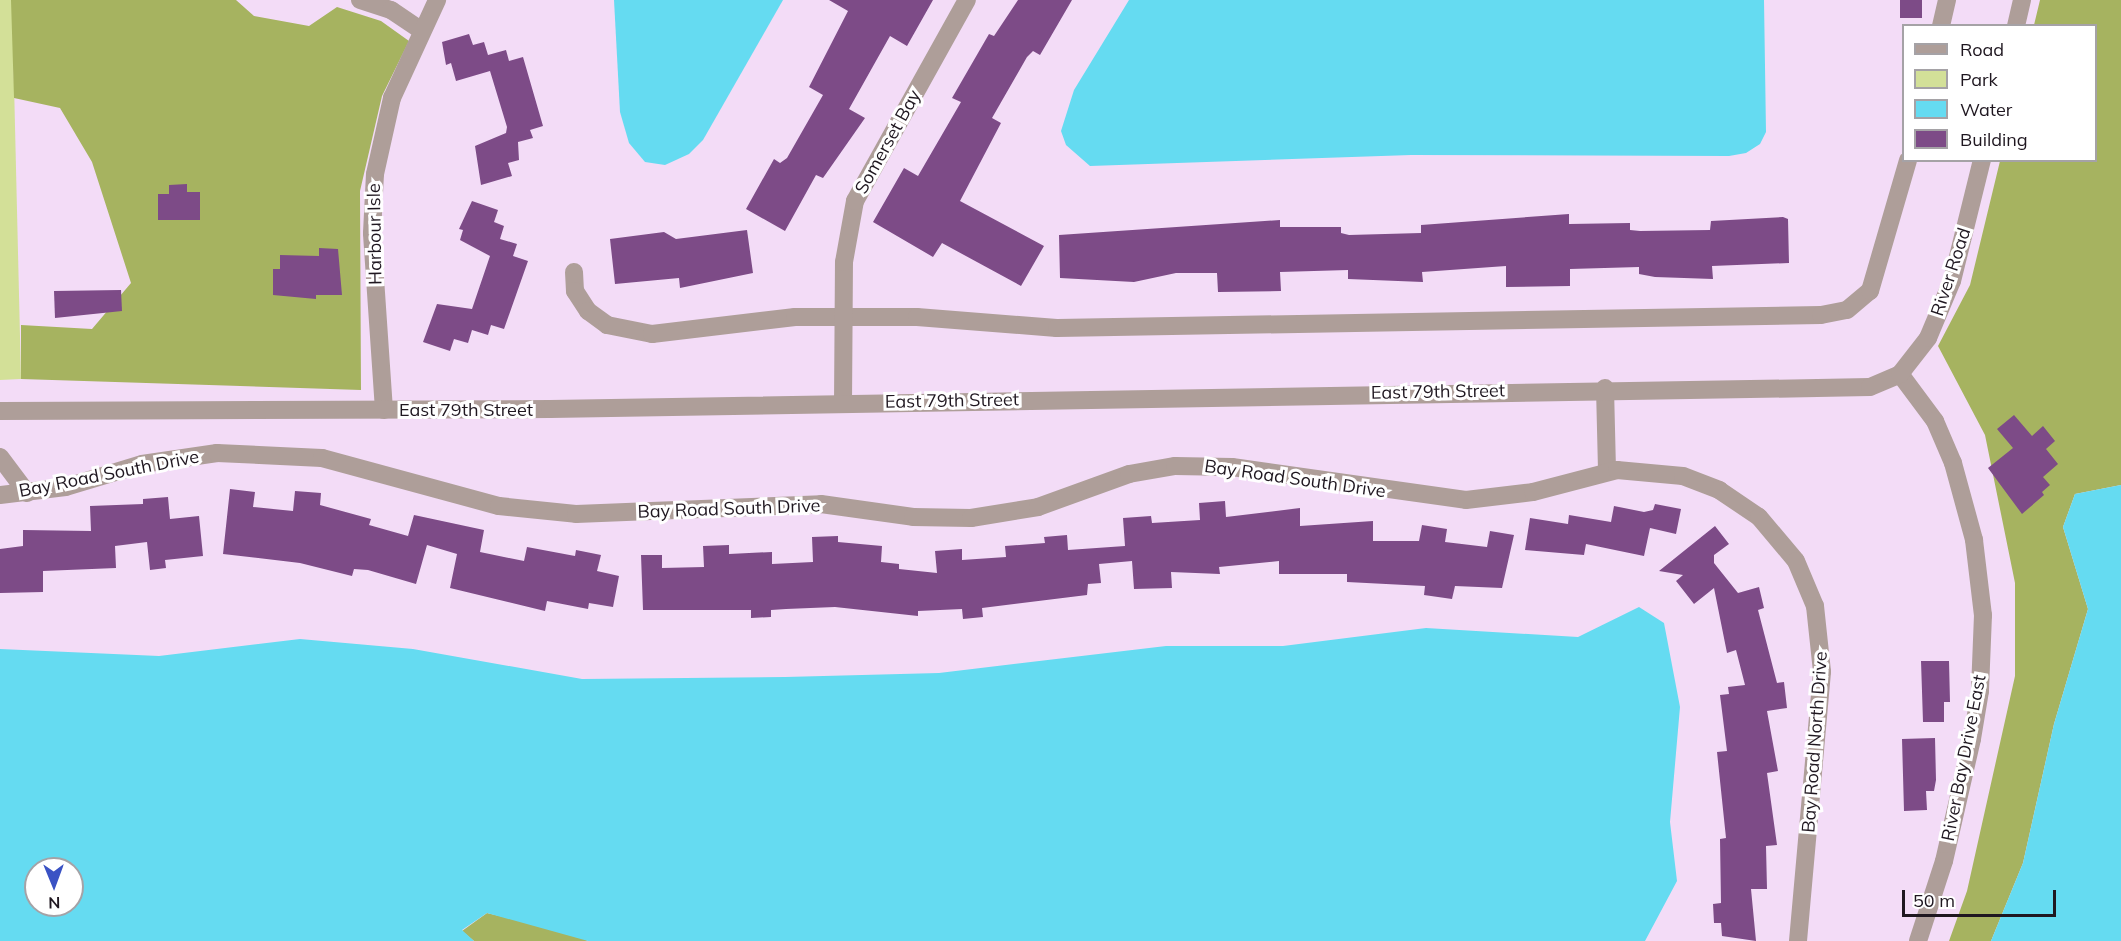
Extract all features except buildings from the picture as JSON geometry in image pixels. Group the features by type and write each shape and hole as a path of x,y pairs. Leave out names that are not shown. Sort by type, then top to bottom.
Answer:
{"street":[{"path":"360,0 392,10 421,30"},
{"name":"Harbour Isle","path":"384,410 373,194 386,117 421,30 436,0"},
{"name":"Somerset Bay","path":"843,404 844,251 859,192 967,0"},
{"path":"1941,24 1947,0"},
{"path":"2016,24 2022,0"},
{"path":"574,272 575,291 588,311 626,331 680,332 795,317 917,317 1057,328 1837,313 1856,303 1874,283 1907,162"},
{"name":"River Road","path":"1900,374 1915,358 1944,304 1981,162"},
{"name":"East 79th Street","path":"0,411 384,410 843,404 1605,388 1870,387 1900,374"},
{"name":"River Bay Drive East","path":"1900,374 1935,421 1953,463 1974,540 1983,615 1981,681 1972,739 1944,861 1918,941"},
{"path":"1605,388 1607,472"},
{"name":"Bay Road South Drive","path":"0,495 27,493 179,458 265,453 350,464 423,489 518,509 615,513 821,504 913,517 971,518 1038,507 1128,474 1175,466 1232,467 1437,499 1476,501 1533,492 1607,472 1646,470 1693,479 1728,494 1764,523"},
{"path":"0,458 27,493"},
{"name":"Bay Road North Drive","path":"1764,523 1805,578 1822,643 1798,941"}],"green space":[{"path":"0,0 12,0 21,379 0,380"},
{"path":"11,0 236,0 254,16 309,26 337,7 381,21 409,41 382,96 360,191 361,390 21,379 21,325 92,329 131,283 92,162 60,108 14,98"},
{"path":"2040,0 2121,0 2121,485 2075,494 2063,527 2088,609 2054,724 2023,863 1991,941 1949,941 1967,891 2015,676 2015,583 1985,435 1938,346 1970,285 2000,162 2097,162 2097,24 2034,24"},
{"path":"487,913 575,934 588,941 474,941 462,931"}],"water":[{"path":"614,0 783,0 703,140 689,154 665,165 645,162 629,143 620,112"},
{"path":"1129,0 1764,0 1766,132 1760,144 1746,153 1729,156 1411,155 1090,166 1066,145 1061,131 1074,90"},
{"path":"2121,485 2121,941 1991,941 2023,863 2054,724 2088,609 2063,527 2075,494"},
{"path":"1639,607 1664,623 1680,707 1670,822 1677,881 1645,941 588,941 487,913 462,930 474,941 0,941 0,649 159,656 300,639 413,649 582,679 785,677 939,673 1166,646 1283,646 1426,628 1578,637"}]}
